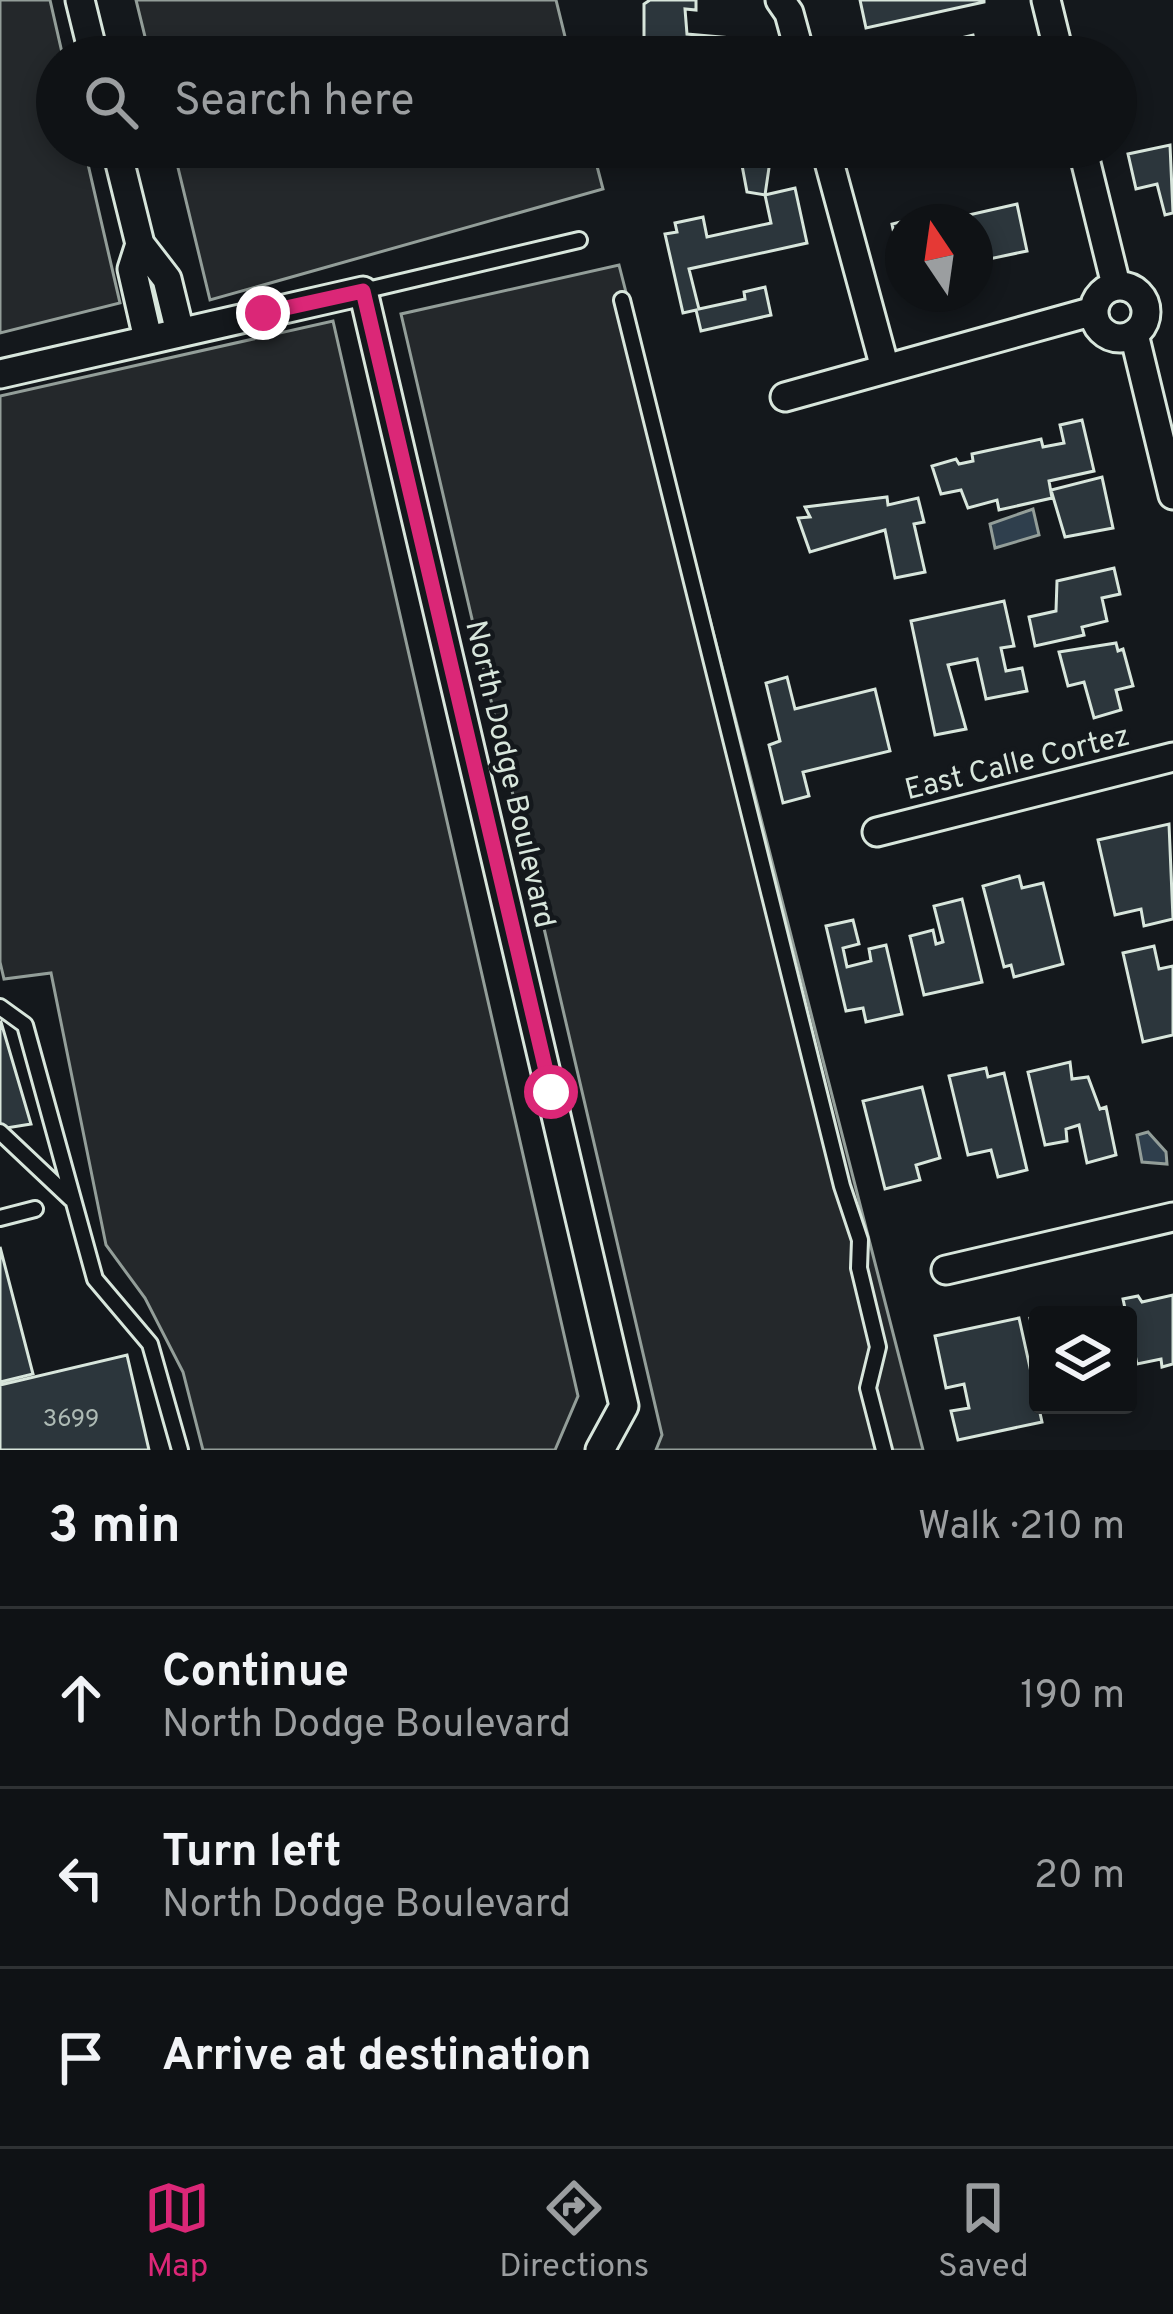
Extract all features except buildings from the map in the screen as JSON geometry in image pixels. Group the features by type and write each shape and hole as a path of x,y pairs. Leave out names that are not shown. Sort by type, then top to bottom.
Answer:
{"street":[{"path":"80,0 89,36"},
{"path":"780,0 790,13 796,36"},
{"path":"1046,0 1055,36"},
{"path":"121,168 140,244 167,279 180,332"},
{"path":"831,168 885,368"},
{"path":"1087,168 1116,286"},
{"path":"140,244 132,269 148,339"},
{"path":"1116,286 1159,300 1134,334 1109,336 1097,325 1094,311 1101,293 1116,286"},
{"path":"0,374 363,291"},
{"name":"North Dodge Boulevard","path":"363,291 624,1406 600,1450"},
{"path":"785,397 1094,311"},
{"path":"1134,334 1173,495"},
{"name":"East Calle Cortez","path":"877,832 1173,757"},
{"path":"946,1270 1173,1217"}],"lane":[{"path":"363,291 579,240"},
{"path":"622,300 860,1240 859,1268 878,1347 868,1388 884,1450"},
{"path":"0,1006 25,1025 94,1279 150,1344 180,1450"},
{"path":"0,1132 73,1201"},
{"path":"0,1219 35,1209"}],"shaded area":[{"path":"0,0 50,0 58,36 36,36 36,168 89,168 120,303 0,333"},
{"path":"136,0 556,0 565,36 145,36"},
{"path":"178,168 598,168 603,189 210,300"},
{"path":"619,265 923,1450 656,1450 662,1435 401,314"},
{"path":"333,321 578,1396 555,1450 203,1450 183,1372 145,1298 106,1245 51,973 4,979 0,962 0,396"}],"water":[{"path":"1033,509 1039,535 995,548 990,524"},
{"path":"1148,1132 1166,1152 1167,1164 1142,1162 1137,1135"}],"route":[{"path":"263,313 363,291 551,1092"}]}
